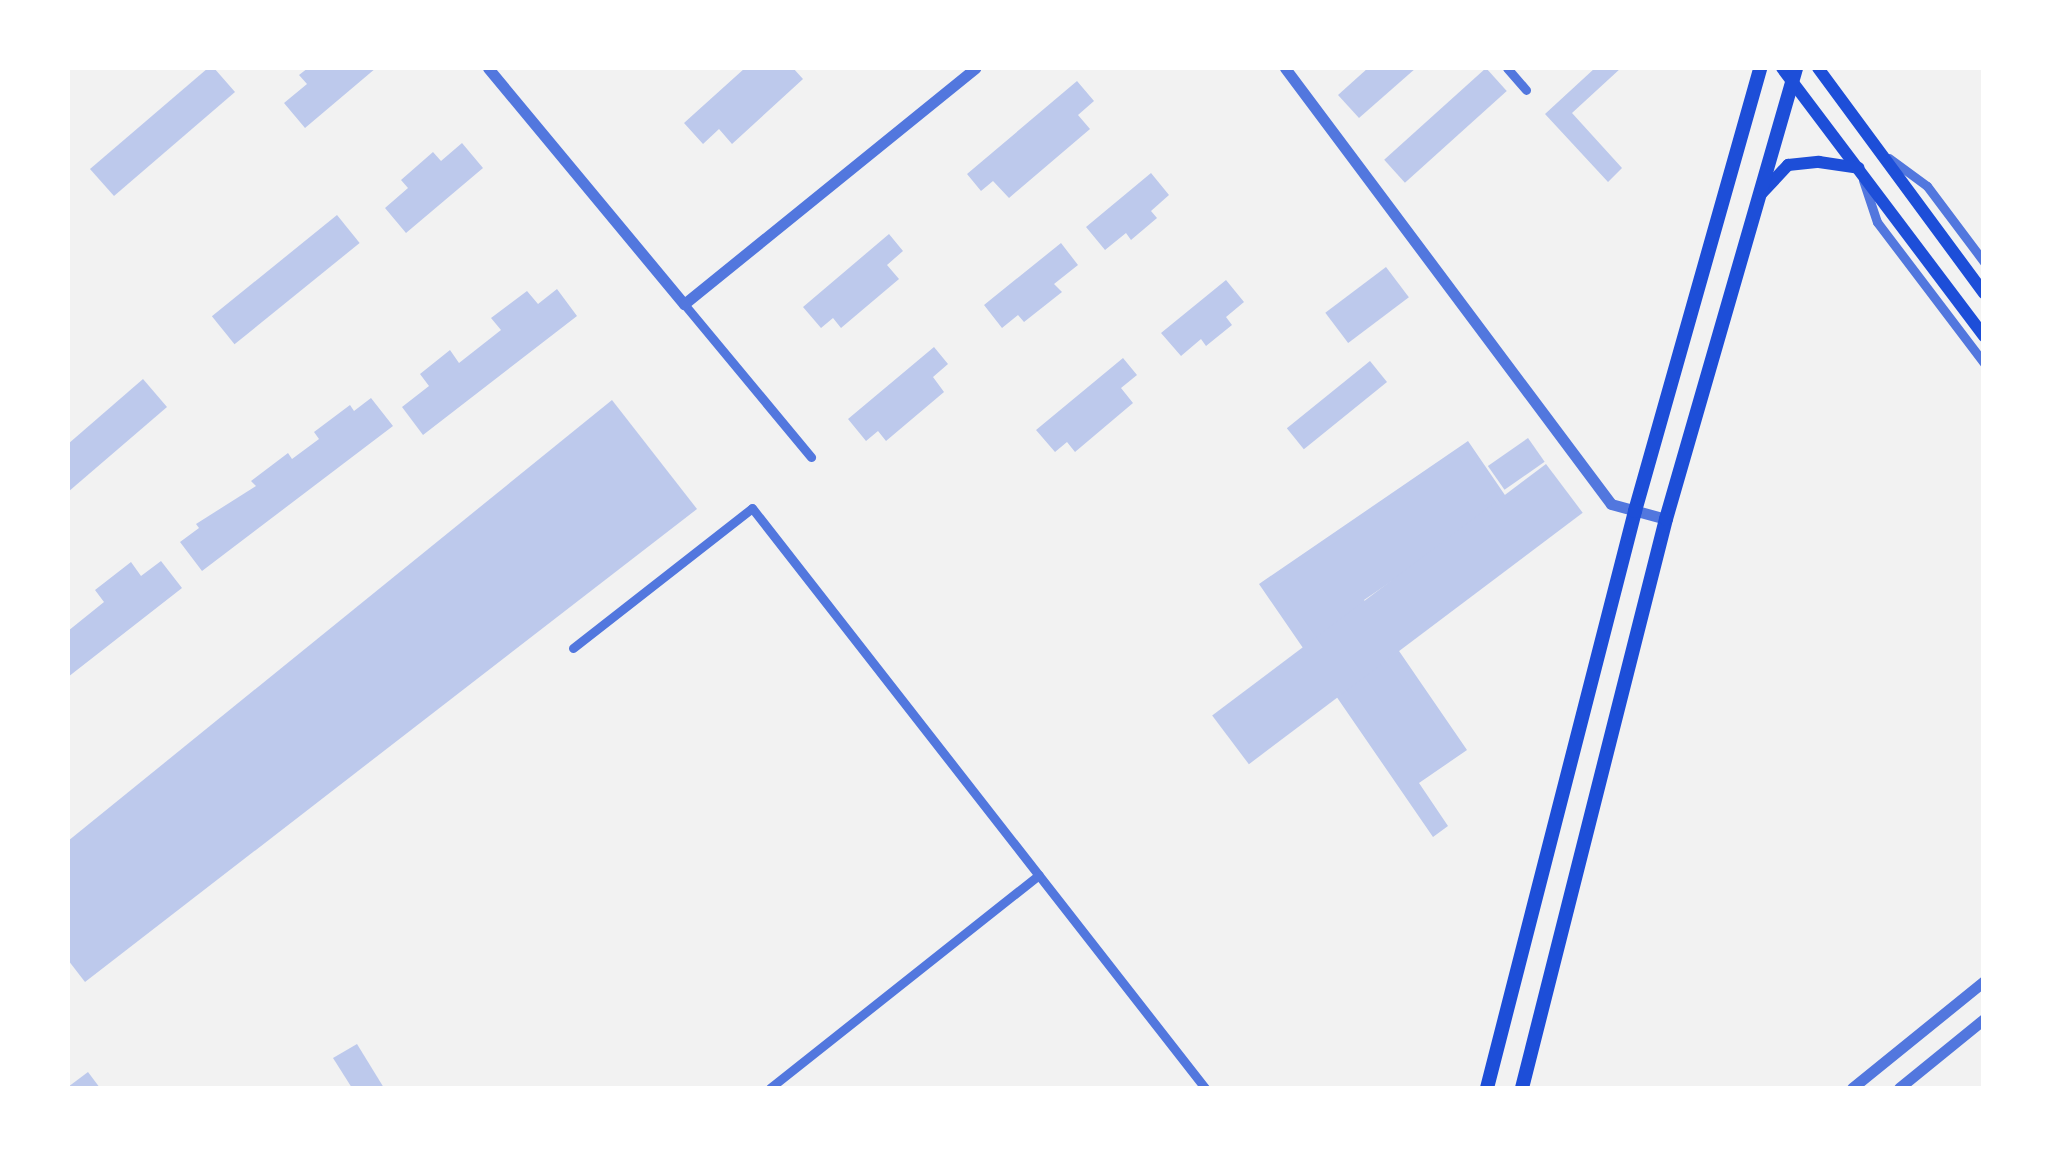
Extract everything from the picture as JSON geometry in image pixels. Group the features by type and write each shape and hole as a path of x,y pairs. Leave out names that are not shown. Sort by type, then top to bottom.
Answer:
{"main road":[{"path":"1486,1088 1635,511 1760,68"},
{"path":"1782,68 1794,74 1984,336"},
{"path":"1818,68 1984,293"},
{"path":"1522,1088 1666,519 1794,74"},
{"path":"1756,200 1788,165 1820,162 1859,168"}],"street":[{"path":"488,68 811,457"},
{"path":"684,304 974,68"},
{"path":"1286,68 1611,504 1666,519"},
{"path":"1507,68 1526,90"},
{"path":"1879,151 1927,186 1984,262"},
{"path":"1859,168 1877,222 1984,363"},
{"path":"573,648 752,508 1205,1088"},
{"path":"770,1088 1039,876"},
{"path":"1852,1088 1984,981"},
{"path":"1899,1088 1984,1019"}],"building":[{"path":"208,68 214,68 235,92 114,196 90,169"},
{"path":"308,68 376,68 305,128 284,103 307,84 299,75"},
{"path":"745,68 793,68 803,79 732,144 719,129 703,144 684,123"},
{"path":"1368,68 1416,68 1359,118 1338,95"},
{"path":"1486,68 1507,91 1405,183 1384,160"},
{"path":"1595,68 1621,68 1572,113 1622,168 1608,182 1545,114"},
{"path":"1077,81 1094,101 1078,115 1090,129 1009,198 993,181 981,191 967,174"},
{"path":"462,143 483,168 406,233 385,208 408,188 401,180 433,152 441,161"},
{"path":"1151,173 1169,195 1151,211 1157,218 1131,240 1126,233 1105,250 1086,227"},
{"path":"337,215 360,243 235,344 212,316"},
{"path":"889,234 903,251 887,265 899,279 841,328 833,318 821,328 803,307"},
{"path":"1061,243 1078,265 1054,284 1062,292 1024,322 1018,315 1002,328 984,305"},
{"path":"1386,267 1409,297 1348,343 1325,313"},
{"path":"1226,280 1244,302 1226,317 1232,325 1206,346 1201,339 1181,356 1161,333"},
{"path":"557,289 577,316 423,435 402,407 429,386 420,374 450,350 459,363 501,330 491,318 527,291 538,304"},
{"path":"934,347 948,364 933,377 944,392 886,441 878,431 866,441 848,419"},
{"path":"1123,358 1137,375 1121,388 1133,403 1075,452 1067,442 1055,452 1036,430"},
{"path":"1370,361 1387,382 1304,449 1287,428"},
{"path":"143,379 167,407 68,492 68,444"},
{"path":"371,398 393,426 202,571 180,542 199,528 196,524 256,486 251,481 288,453 292,459 319,439 314,432 350,405 354,411"},
{"path":"612,400 697,509 85,982 68,960 68,841"},
{"path":"1528,438 1545,462 1504,490 1488,466"},
{"path":"1468,441 1509,501 1364,600 1467,750 1419,783 1448,826 1433,837 1259,584"},
{"path":"1546,464 1583,513 1249,764 1212,716"},
{"path":"161,561 182,588 68,677 68,631 104,602 95,590 131,562 141,576"},
{"path":"357,1044 384,1088 352,1088 333,1058"},
{"path":"88,1072 100,1088 68,1088 68,1087"}]}
